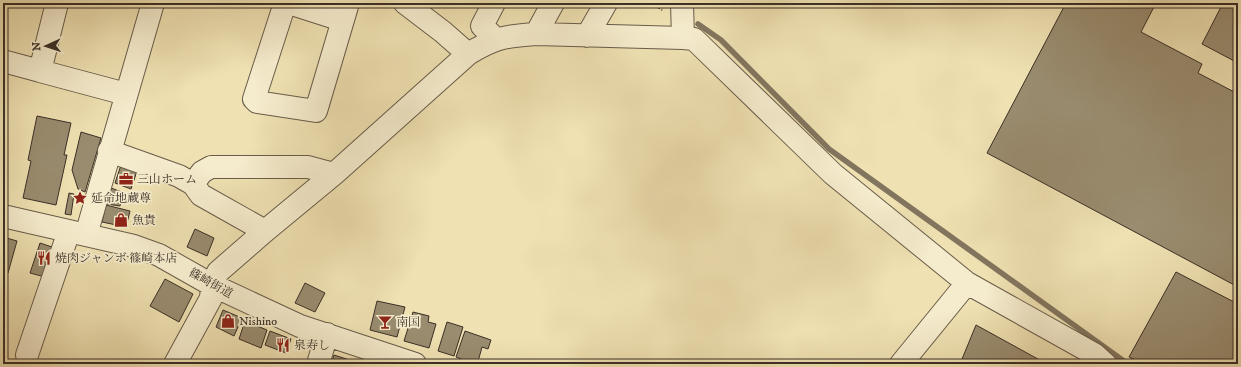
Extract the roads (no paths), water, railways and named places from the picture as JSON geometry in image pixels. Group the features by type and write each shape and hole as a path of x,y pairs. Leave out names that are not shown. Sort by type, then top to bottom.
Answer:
{"street":[{"path":"40,71 57,3"},
{"path":"27,355 109,151 153,3"},
{"path":"285,3 254,99 257,102 316,111 345,11 289,3"},
{"path":"405,3 443,32 468,54"},
{"path":"494,3 482,26 496,39"},
{"path":"536,34 553,3"},
{"path":"587,36 606,3"},
{"path":"682,3 683,38"},
{"path":"175,364 211,298 212,285 218,272 334,174 468,54 486,42 496,39 536,34 694,39 833,174 967,283 1094,354 1105,364"},
{"path":"3,62 126,94"},
{"path":"109,151 179,176 193,184 201,195 265,231"},
{"path":"193,184 202,172 211,166 308,167 334,174"},
{"name":"篠崎街道","path":"3,216 134,246 159,255 212,285 300,326 415,364"},
{"path":"901,364 967,283"},
{"path":"318,364 327,334"}],"waterway":[{"path":"698,24 721,40 829,149 1128,364"}],"place":[{"name":"三山ホーム","path":"126,179"},
{"name":"延命地蔵尊","path":"80,198"},
{"name":"魚貴","path":"121,220"},
{"name":"焼肉ジャンボ 篠崎本店","path":"44,258"},
{"name":"Nishino","path":"228,321"},
{"name":"南国","path":"385,322"},
{"name":"泉寿し","path":"283,345"}]}
